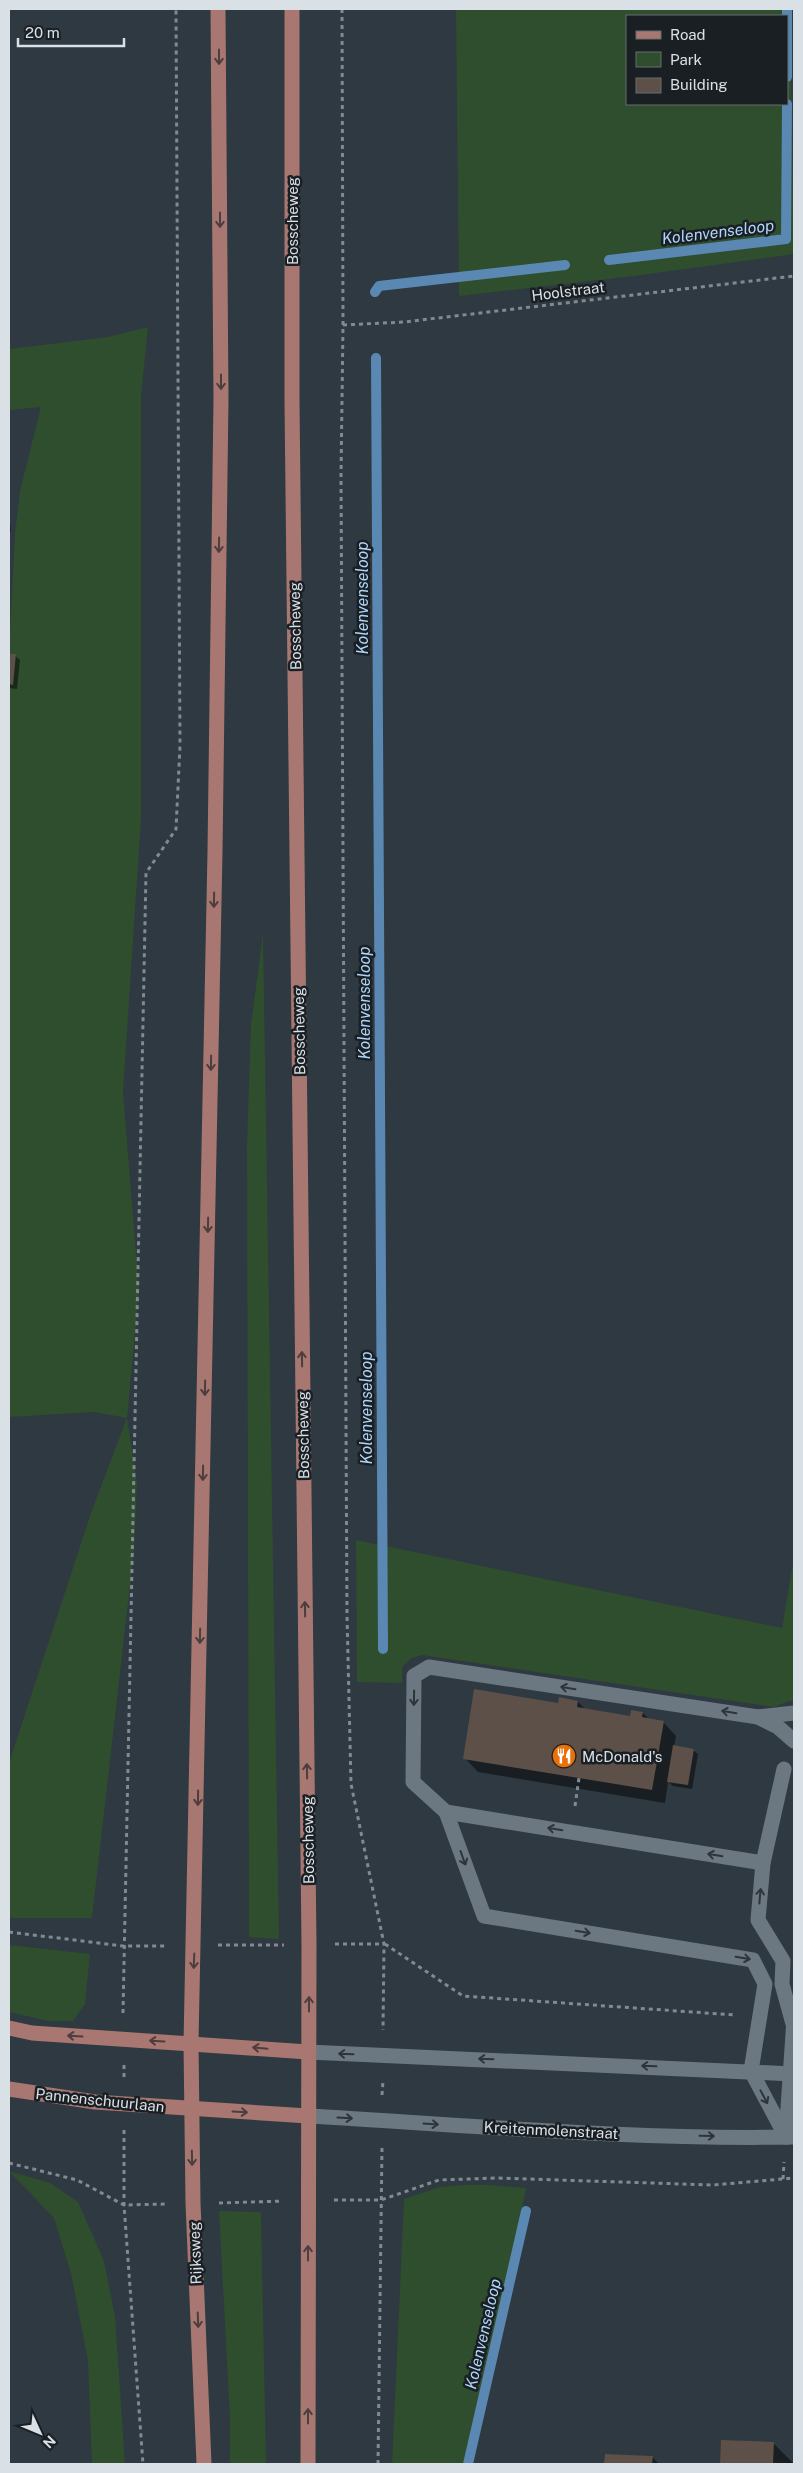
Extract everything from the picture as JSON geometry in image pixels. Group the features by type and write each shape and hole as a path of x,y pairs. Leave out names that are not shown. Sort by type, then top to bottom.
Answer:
{"main road":[{"path":"191,2042 195,1946 215,862 221,399 218,9"},
{"name":"Bosscheweg","path":"292,9 292,401 309,1945 308,2052"},
{"path":"9,2028 32,2033 191,2042 308,2052 308,2464"},
{"name":"Rijksweg","path":"191,2042 193,2203 204,2464"},
{"name":"Pannenschuurlaan","path":"9,2089 95,2102 308,2116"}],"street":[{"path":"790,2137 750,2071 765,1984 753,1960 484,1916 446,1812 413,1782 414,1676 429,1667 758,1717 794,1713"},
{"path":"758,1717 778,1727 794,1741"},
{"path":"784,1769 763,1863 758,1920 783,1961 782,1984 794,2021 790,2137"},
{"path":"446,1812 763,1863"},
{"path":"308,2052 792,2074"},
{"name":"Kreitenmolenstraat","path":"308,2116 519,2129 790,2137"}],"path":[{"path":"124,1946 142,1161 146,873 176,828 180,746 176,9"},
{"path":"342,9 343,325 340,476 347,1605 351,1784 384,1944"},
{"name":"Hoolstraat","path":"343,325 404,322 794,276"},
{"path":"9,1932 124,1946 384,1944 463,1996 759,2018"},
{"path":"9,2163 77,2180 124,2205 381,2200 439,2180 497,2178 713,2185 794,2178"},
{"path":"378,2464 381,2200"},
{"path":"124,2205 143,2464"}],"green space":[{"path":"456,9 790,9 794,254 634,276 459,296"},
{"path":"148,327 141,396 141,820 123,1092 139,1291 127,1418 94,1412 9,1417 9,654 15,533 20,491 41,407 9,410 9,349 108,337"},
{"path":"263,934 279,1939 249,1937 247,1144 251,1024"},
{"path":"127,1418 137,1483 134,1550 92,1918 9,1917 9,1763 92,1510"},
{"path":"356,1540 782,1628 794,1558 794,1702 789,1701 774,1707 422,1655 411,1658 402,1667 402,1683 357,1682"},
{"path":"9,1945 90,1954 85,2004 73,2021 48,2021 9,2012"},
{"path":"9,2171 50,2183 78,2202 104,2261 115,2316 125,2464 92,2464 88,2361 71,2273 54,2218"},
{"path":"461,2185 526,2188 472,2464 392,2464 404,2199 440,2187"},
{"path":"219,2211 261,2212 266,2464 230,2464 230,2418"}],"building":[{"path":"9,654 16,654 13,685 9,684"},
{"path":"474,1689 558,1703 559,1697 578,1701 577,1707 630,1716 631,1710 643,1712 642,1717 664,1721 652,1790 463,1759"},
{"path":"673,1745 694,1749 688,1785 667,1782"},
{"path":"721,2440 774,2442 773,2464 720,2464"},
{"path":"605,2454 653,2456 652,2464 604,2464"}],"waterway":[{"name":"Kolenvenseloop","path":"787,9 787,15"},
{"name":"Kolenvenseloop","path":"609,260 786,239 787,105"},
{"name":"Kolenvenseloop","path":"375,292 379,286 565,265"},
{"name":"Kolenvenseloop","path":"376,358 383,1649"},
{"name":"Kolenvenseloop","path":"468,2464 526,2211"}],"place":[{"name":"McDonald's","path":"564,1756"}]}
